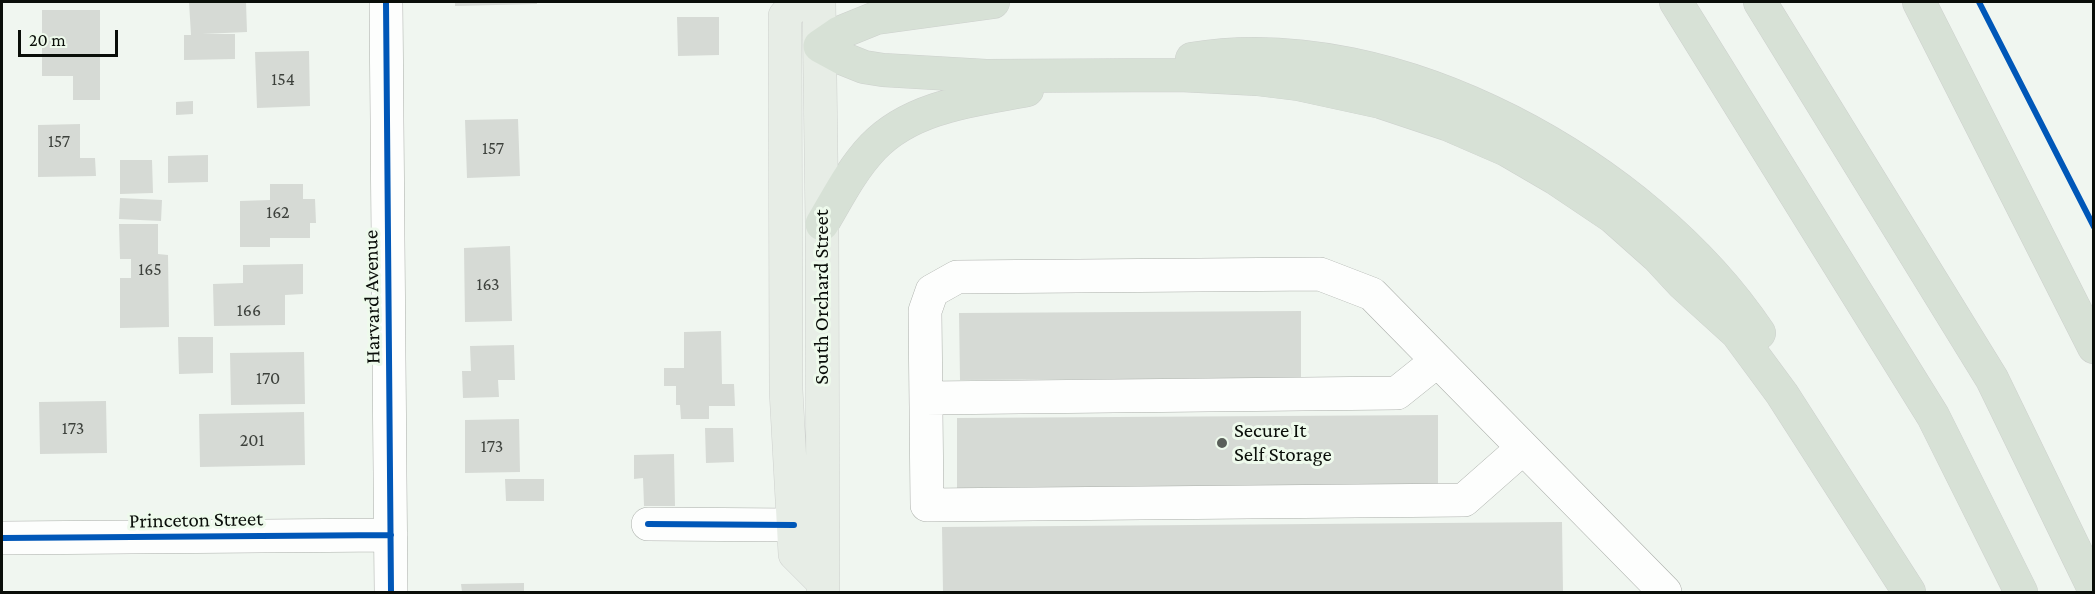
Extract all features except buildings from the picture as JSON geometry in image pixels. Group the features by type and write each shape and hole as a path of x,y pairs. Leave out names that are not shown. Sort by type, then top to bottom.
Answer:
{"highway":[{"path":"993,2 876,18 839,33 820,46 864,67 883,70 986,76 1128,74 1257,79 1298,84 1381,102 1446,124 1507,150 1554,177 1613,217 1737,333 1782,394 1910,592"},
{"path":"1676,2 1933,416 2021,592"},
{"path":"1760,2 1992,379 2094,589"},
{"path":"1919,2 2094,346"},
{"path":"822,224 852,172 873,147 894,129 925,114 957,104 1041,87 1128,74"}],"main road":[{"path":"798,2 785,16 786,390 795,554 822,587"},
{"name":"South Orchard Street","path":"819,2 822,224 822,587"}],"street":[{"name":"Harvard Avenue","path":"386,2 391,592"},
{"path":"1523,448 1464,500 927,505 925,311 932,291 957,277 1320,274 1372,294 1665,592"},
{"path":"926,398 1398,393 1437,361"},
{"path":"648,524 794,525"},
{"name":"Princeton Street","path":"2,538 390,534"}],"cycle path":[{"path":"386,2 391,592"},
{"path":"1979,2 2094,227"},
{"path":"648,524 794,525"},
{"path":"2,538 391,535"}],"place":[{"name":"Secure It Self Storage","path":"1222,443"}]}
